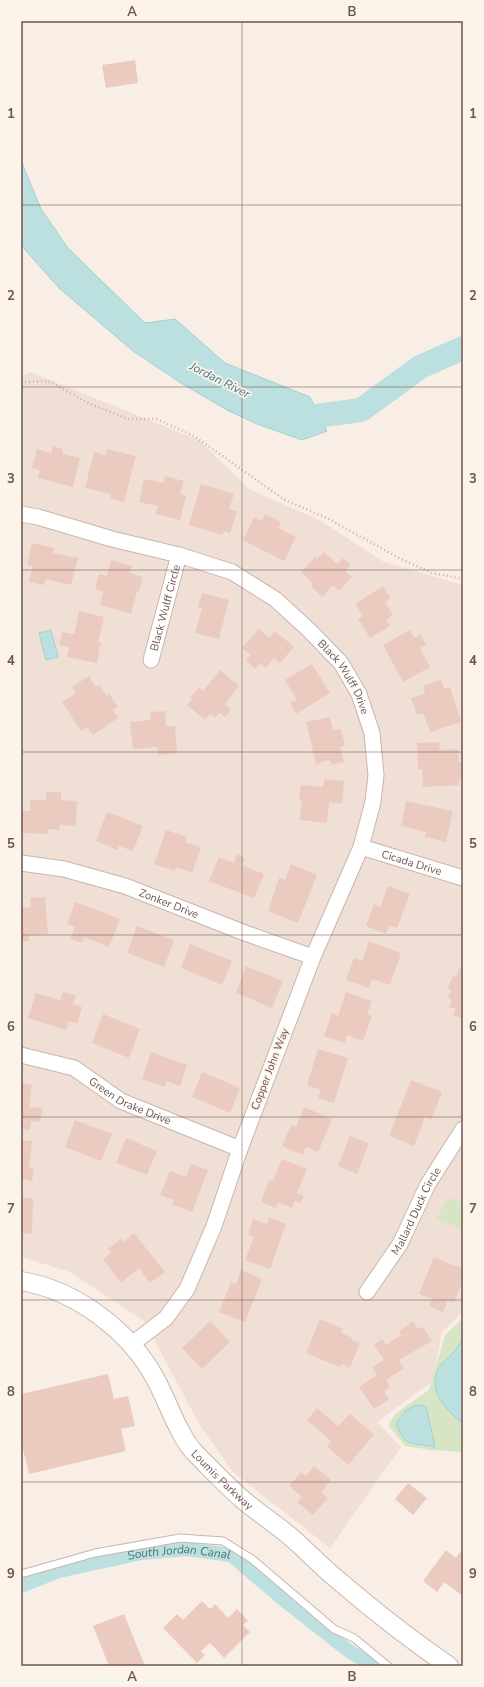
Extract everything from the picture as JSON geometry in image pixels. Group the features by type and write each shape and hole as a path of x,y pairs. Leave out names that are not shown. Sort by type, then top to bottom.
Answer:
{"street":[{"path":"21,514 38,517 112,539 180,555"},
{"name":"Black Wulff Drive","path":"180,555 232,572 275,599 309,630 341,663 359,694 372,732 376,775"},
{"name":"Black Wulff Circle","path":"151,660 180,555"},
{"name":"Copper John Way","path":"132,1344 166,1318 187,1290 214,1226 240,1149 313,956 361,847 373,802 376,775"},
{"name":"Cicada Drive","path":"361,847 463,878"},
{"name":"Zonker Drive","path":"21,863 64,869 125,886 245,933 313,956"},
{"name":"Green Drake Drive","path":"21,1055 44,1059 74,1068 121,1101 240,1149"},
{"name":"Mallard Duck Circle","path":"367,1292 400,1244 428,1184 463,1129"},
{"name":"Loumis Parkway","path":"21,1281 33,1283 71,1298 100,1316 132,1344 156,1379 177,1425 194,1452 237,1495 292,1538 338,1580 418,1645 449,1666"}],"lane":[{"path":"21,1574 95,1553 180,1538 223,1542 252,1559 334,1629 354,1638 388,1666"}],"path":[{"path":"21,382 48,381 90,404 128,419 157,419 194,436 285,500 327,518 399,558 432,573 463,579"}],"shaded area":[{"path":"30,372 199,440 249,489 321,521 384,562 463,585 463,1311 442,1332 433,1381 377,1422 401,1447 330,1548 233,1472 199,1424 144,1321 70,1272 21,1257 21,377"}],"green space":[{"path":"450,1198 463,1203 463,1230 436,1219 445,1201"},
{"path":"463,1318 463,1452 431,1450 405,1446 388,1425 396,1413 429,1390 445,1335"}],"water":[{"path":"21,121 22,163 41,209 68,248 145,323 175,319 225,363 310,397 327,431 302,440 257,424 227,410 181,383 133,351 59,288 26,251 21,243"},
{"path":"51,630 58,657 46,660 39,633"},
{"path":"463,1338 463,1421 461,1422 450,1412 437,1394 435,1380 440,1366 454,1351"},
{"path":"417,1405 426,1406 435,1447 410,1443 406,1441 399,1432 396,1423 406,1410"}],"building":[{"path":"135,60 138,83 106,88 102,65"},
{"path":"53,446 63,449 62,454 80,458 73,487 38,478 40,470 32,468 37,449 51,453"},
{"path":"107,449 136,456 124,502 110,498 111,494 85,488 94,452 106,455"},
{"path":"165,476 184,481 180,494 186,496 180,520 156,514 158,506 139,502 144,479 164,483"},
{"path":"201,484 234,494 229,509 237,511 230,533 224,531 223,535 189,525"},
{"path":"265,514 281,522 278,528 296,537 284,561 243,540 254,517 262,521"},
{"path":"32,543 54,548 53,553 78,558 71,585 46,579 44,585 29,582 33,566 27,565"},
{"path":"324,552 337,564 343,558 351,565 345,571 352,577 339,591 333,585 322,597 311,586 313,583 301,572 315,557 317,559"},
{"path":"111,560 132,566 130,573 143,577 139,591 137,591 131,614 100,605 103,591 95,589 99,574 107,576"},
{"path":"383,586 391,598 385,602 393,615 386,620 390,626 370,638 358,619 363,616 355,604"},
{"path":"202,593 229,600 219,639 195,633 202,608 198,607"},
{"path":"79,611 104,617 98,642 101,642 97,663 67,657 69,647 59,645 62,632 74,634"},
{"path":"259,629 269,638 275,631 294,647 280,663 274,658 266,668 260,663 255,669 246,661 251,655 242,648"},
{"path":"410,630 414,638 421,634 426,645 420,648 430,667 403,682 383,645"},
{"path":"312,664 330,693 296,714 290,703 297,700 285,680"},
{"path":"220,670 239,686 225,704 231,710 225,717 219,713 215,718 210,714 205,720 187,705 192,699 190,698 199,687 203,691"},
{"path":"89,676 96,687 99,685 106,695 109,693 118,707 113,710 118,718 93,735 87,727 81,731 62,702 76,693 72,687"},
{"path":"441,680 444,689 450,687 461,722 430,732 423,713 417,715 411,698 425,694 423,686"},
{"path":"165,711 166,726 175,726 177,753 158,755 157,747 133,749 130,722 151,720 150,712"},
{"path":"330,717 333,730 341,729 345,746 340,747 344,762 331,765 330,760 316,764 306,722"},
{"path":"439,742 440,750 458,749 459,762 463,762 463,779 459,779 459,785 423,787 422,769 418,769 417,743"},
{"path":"324,779 344,781 342,804 329,802 327,823 300,820 302,799 299,799 301,785 323,787"},
{"path":"46,792 61,792 61,800 77,801 76,826 60,825 59,830 48,829 47,834 21,833 21,811 30,811 30,800 46,800"},
{"path":"406,801 453,811 446,842 425,837 426,832 401,826"},
{"path":"107,812 143,826 133,851 119,846 117,850 96,841"},
{"path":"166,830 187,837 185,842 201,848 192,873 176,867 175,871 154,864"},
{"path":"237,854 245,858 242,865 264,874 254,898 209,881 219,857 234,863"},
{"path":"291,864 317,875 298,923 268,911 279,878 285,880"},
{"path":"388,886 410,894 397,928 389,926 386,934 366,926 374,904 380,907"},
{"path":"45,897 48,934 29,935 29,941 21,941 21,908 31,907 30,898"},
{"path":"75,902 120,919 109,947 84,937 82,943 70,939 75,927 67,924"},
{"path":"137,926 174,940 164,967 127,953"},
{"path":"369,941 401,953 390,985 372,979 369,988 346,980 354,958 362,961"},
{"path":"190,944 232,961 222,985 181,968"},
{"path":"246,966 283,981 272,1008 236,993"},
{"path":"459,968 463,969 463,1019 453,1015 456,1009 449,1007 452,999 448,998 451,990 448,988 453,976 456,977"},
{"path":"63,992 76,996 73,1004 82,1007 77,1024 69,1021 66,1030 28,1018 36,993 60,1000"},
{"path":"346,992 372,1001 367,1014 372,1016 363,1041 347,1035 345,1043 324,1036 332,1013 338,1016"},
{"path":"103,1014 140,1029 129,1058 92,1043"},
{"path":"318,1049 348,1058 334,1103 318,1098 321,1090 307,1085"},
{"path":"151,1052 187,1065 180,1086 167,1081 165,1087 142,1079"},
{"path":"202,1072 240,1088 230,1113 192,1097"},
{"path":"411,1080 442,1092 431,1120 425,1117 414,1146 389,1136"},
{"path":"21,1083 32,1085 29,1107 42,1108 40,1122 31,1121 30,1130 21,1129"},
{"path":"304,1107 332,1119 318,1152 306,1147 303,1155 282,1146 291,1125 296,1127"},
{"path":"75,1120 112,1134 101,1161 65,1147"},
{"path":"350,1136 369,1143 357,1174 338,1166"},
{"path":"126,1138 157,1151 147,1175 116,1163"},
{"path":"21,1140 32,1141 29,1168 34,1169 32,1181 21,1179"},
{"path":"282,1159 307,1169 297,1193 304,1196 301,1203 295,1201 292,1208 278,1202 276,1208 261,1202 269,1180 273,1181"},
{"path":"191,1164 208,1170 192,1212 172,1204 174,1200 160,1195 170,1171 186,1177"},
{"path":"21,1198 33,1198 32,1234 21,1233"},
{"path":"269,1217 286,1224 270,1269 245,1260 254,1237 248,1235 253,1219 267,1224"},
{"path":"134,1233 165,1272 150,1283 139,1268 121,1283 103,1259 111,1253 108,1249 121,1239 123,1242"},
{"path":"434,1257 463,1269 463,1280 454,1303 448,1300 443,1312 429,1306 432,1299 419,1294"},
{"path":"241,1270 262,1279 245,1322 219,1312 231,1282 236,1284"},
{"path":"320,1319 343,1329 341,1333 360,1343 350,1368 342,1364 340,1367 306,1353"},
{"path":"210,1321 230,1342 202,1369 182,1348"},
{"path":"413,1321 418,1329 423,1327 432,1341 399,1360 404,1368 386,1380 390,1387 384,1392 389,1399 374,1409 359,1387 377,1375 372,1367 384,1360 374,1345 382,1339 386,1345 401,1335 399,1331"},
{"path":"108,1374 114,1399 128,1396 135,1426 121,1429 126,1451 29,1474 21,1441 21,1394"},
{"path":"317,1408 338,1426 350,1414 374,1435 348,1465 327,1446 331,1441 307,1420"},
{"path":"314,1466 331,1480 321,1492 328,1498 313,1515 297,1502 302,1497 289,1486 301,1472 306,1476"},
{"path":"408,1483 427,1498 413,1515 395,1499"},
{"path":"446,1550 456,1558 460,1552 463,1554 463,1596 444,1582 437,1592 423,1581"},
{"path":"202,1601 210,1609 215,1604 228,1618 237,1609 248,1621 243,1625 250,1632 224,1658 210,1643 201,1651 205,1655 197,1663 163,1628 177,1614 183,1620"},
{"path":"124,1614 145,1666 109,1666 93,1626"}],"waterway":[{"name":"Jordan River","path":"288,416 294,419 361,410 420,367 463,348"},
{"name":"South Jordan Canal","path":"21,1586 59,1571 142,1553 186,1549 231,1555 284,1600 349,1651 374,1666"}]}
